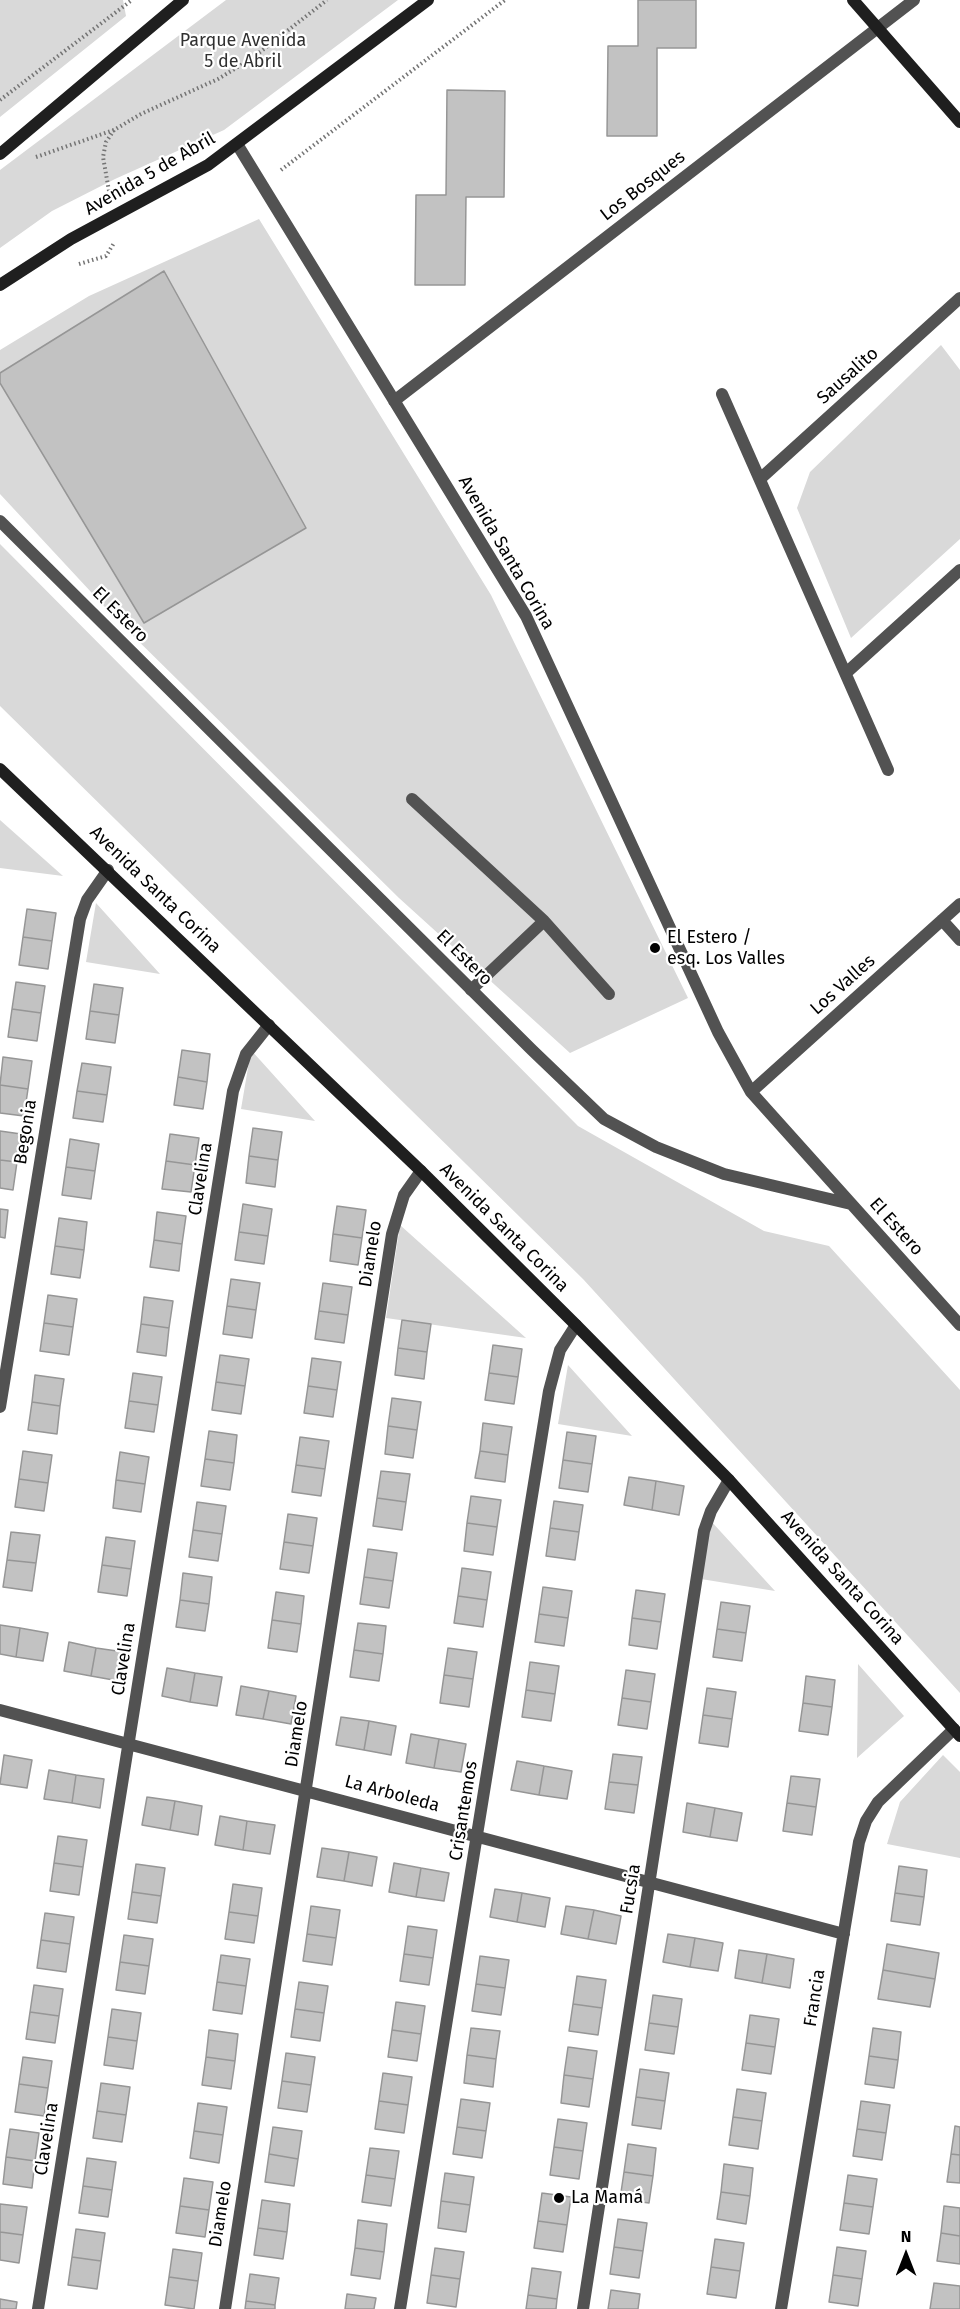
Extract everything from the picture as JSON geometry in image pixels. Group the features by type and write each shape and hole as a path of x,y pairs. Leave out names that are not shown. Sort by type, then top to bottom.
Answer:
{"street":[{"name":"Avenida 5 de Abril","path":"0,285 71,239 208,165 428,0"},
{"path":"853,0 876,30 960,122"},
{"name":"Los Bosques","path":"394,401 914,0"},
{"path":"0,154 180,1"},
{"name":"Avenida Santa Corina","path":"237,144 526,616 718,1032 751,1092 851,1204"},
{"name":"Sausalito","path":"760,479 960,298"},
{"path":"722,394 888,770"},
{"name":"El Estero","path":"0,521 471,990 604,1119 656,1147 724,1174 851,1204 960,1325"},
{"path":"846,673 960,570"},
{"name":"Avenida Santa Corina","path":"0,769 421,1171 576,1325 729,1480 957,1732"},
{"path":"412,799 544,921 609,994"},
{"name":"Begonia","path":"0,1407 80,919 87,900 108,870"},
{"name":"Los Valles","path":"751,1092 960,904"},
{"path":"942,920 960,940"},
{"path":"471,990 544,921"},
{"name":"Clavelina","path":"38,2309 233,1091 246,1054 269,1025"},
{"name":"Diamelo","path":"225,2309 392,1234 404,1195 421,1171"},
{"name":"Crisantemos","path":"400,2309 553,1370 560,1350 576,1325"},
{"name":"Fucsia","path":"583,2309 704,1531 711,1511 729,1480"},
{"name":"La Arboleda","path":"0,1710 478,1835 650,1884 844,1934"},
{"name":"Francia","path":"781,2309 856,1853 866,1821 878,1802 894,1785 957,1732"}],"path":[{"path":"0,100 132,0"},
{"path":"33,157 114,130 141,114 218,79 251,59 327,0"},
{"path":"262,184 505,0"}],"green space":[{"path":"0,0 123,0 126,16 0,117"},
{"name":"Parque Avenida 5 de Abril","path":"226,0 398,0 224,130 115,179 52,211 0,248 0,170"},
{"path":"259,219 491,595 688,998 570,1053 399,898 117,620 0,494 0,350 89,296"},
{"path":"941,345 960,370 960,539 851,638 797,508 810,472"},
{"path":"0,544 578,1126 764,1231 829,1246 960,1390 960,1693 583,1279 0,706"},
{"path":"0,820 63,876 0,868"},
{"path":"96,903 160,974 86,962"},
{"path":"251,1050 315,1121 241,1109"},
{"path":"400,1225 526,1338 386,1318"},
{"path":"568,1365 632,1436 558,1424"},
{"path":"710,1520 775,1591 701,1579"},
{"path":"858,1664 904,1716 857,1758"},
{"path":"943,1755 960,1772 960,1858 887,1844 900,1802"}],"building":[{"path":"638,0 696,0 696,48 657,48 657,136 607,136 608,46 638,46"},
{"path":"447,90 505,91 504,197 466,197 465,285 415,285 416,195 446,195"},
{"path":"164,271 306,528 144,623 0,383 0,373"},
{"path":"27,909 56,913 52,941 23,937"},
{"path":"23,937 52,941 48,969 19,965"},
{"path":"16,982 45,986 41,1013 12,1009"},
{"path":"94,984 123,988 119,1015 90,1011"},
{"path":"12,1009 41,1013 37,1041 8,1037"},
{"path":"90,1011 119,1015 115,1043 86,1039"},
{"path":"182,1050 210,1054 207,1082 178,1077"},
{"path":"3,1057 32,1061 28,1089 0,1085"},
{"path":"82,1063 111,1067 107,1095 77,1091"},
{"path":"178,1077 207,1082 203,1109 174,1105"},
{"path":"0,1085 28,1089 24,1116 0,1113"},
{"path":"77,1091 107,1095 103,1122 73,1118"},
{"path":"253,1128 282,1132 278,1160 249,1156"},
{"path":"0,1131 21,1134 17,1162 0,1160"},
{"path":"170,1134 199,1138 195,1165 166,1161"},
{"path":"70,1139 99,1144 95,1171 66,1167"},
{"path":"249,1156 278,1160 275,1187 246,1183"},
{"path":"0,1160 17,1162 13,1190 0,1188"},
{"path":"166,1161 195,1165 191,1192 162,1189"},
{"path":"66,1167 95,1171 91,1199 62,1195"},
{"path":"243,1204 272,1209 268,1236 239,1232"},
{"path":"337,1206 366,1210 362,1238 333,1234"},
{"path":"0,1209 8,1210 5,1238 0,1237"},
{"path":"157,1212 186,1216 182,1244 154,1240"},
{"path":"59,1218 87,1222 84,1250 55,1246"},
{"path":"239,1232 268,1236 264,1264 235,1260"},
{"path":"333,1234 362,1238 358,1265 330,1261"},
{"path":"154,1240 182,1244 179,1271 150,1267"},
{"path":"55,1246 84,1250 80,1278 51,1274"},
{"path":"231,1279 260,1283 256,1310 227,1306"},
{"path":"323,1283 352,1287 348,1315 319,1311"},
{"path":"48,1295 77,1299 73,1327 44,1323"},
{"path":"144,1297 173,1301 169,1328 141,1324"},
{"path":"227,1306 256,1310 252,1338 223,1334"},
{"path":"319,1311 348,1315 344,1343 315,1339"},
{"path":"402,1320 431,1324 427,1352 398,1348"},
{"path":"44,1323 73,1327 69,1355 40,1351"},
{"path":"141,1324 169,1328 166,1356 137,1352"},
{"path":"493,1345 522,1349 518,1377 489,1373"},
{"path":"398,1348 427,1352 424,1379 395,1375"},
{"path":"220,1355 249,1359 245,1386 216,1382"},
{"path":"312,1358 341,1362 337,1390 308,1386"},
{"path":"133,1373 162,1377 158,1405 129,1401"},
{"path":"489,1373 518,1377 514,1404 485,1400"},
{"path":"35,1375 64,1379 60,1406 32,1402"},
{"path":"216,1382 245,1386 241,1414 212,1410"},
{"path":"308,1386 337,1390 333,1417 304,1413"},
{"path":"392,1398 421,1402 417,1430 388,1426"},
{"path":"129,1401 158,1405 154,1432 125,1428"},
{"path":"32,1402 60,1406 57,1434 28,1430"},
{"path":"483,1423 512,1427 508,1455 480,1451"},
{"path":"388,1426 417,1430 413,1458 385,1454"},
{"path":"209,1431 237,1435 234,1463 205,1459"},
{"path":"567,1432 596,1436 592,1464 563,1460"},
{"path":"300,1437 329,1441 325,1469 296,1465"},
{"path":"23,1451 52,1455 48,1483 19,1479"},
{"path":"480,1451 508,1455 505,1482 475,1478"},
{"path":"120,1452 149,1457 145,1484 116,1480"},
{"path":"205,1459 234,1463 230,1490 201,1486"},
{"path":"563,1460 592,1464 588,1492 559,1488"},
{"path":"296,1465 325,1469 321,1496 292,1492"},
{"path":"381,1471 410,1474 406,1502 377,1498"},
{"path":"629,1477 656,1481 652,1510 624,1505"},
{"path":"19,1479 48,1483 44,1511 15,1507"},
{"path":"116,1480 145,1484 141,1512 113,1508"},
{"path":"656,1481 684,1486 679,1515 652,1510"},
{"path":"471,1496 501,1500 497,1527 467,1523"},
{"path":"377,1498 406,1502 402,1530 373,1526"},
{"path":"554,1501 583,1505 579,1532 550,1528"},
{"path":"197,1502 226,1506 222,1534 193,1530"},
{"path":"288,1514 317,1518 313,1546 284,1542"},
{"path":"467,1523 497,1527 493,1555 464,1551"},
{"path":"550,1528 579,1532 575,1560 546,1556"},
{"path":"193,1530 222,1534 218,1561 189,1557"},
{"path":"11,1532 40,1535 36,1563 7,1560"},
{"path":"106,1537 135,1541 131,1569 102,1565"},
{"path":"284,1542 313,1546 309,1573 280,1569"},
{"path":"368,1549 397,1553 393,1581 364,1577"},
{"path":"7,1560 36,1563 32,1591 3,1587"},
{"path":"102,1565 131,1569 127,1596 98,1592"},
{"path":"462,1568 491,1572 487,1600 458,1596"},
{"path":"183,1573 212,1577 209,1604 180,1600"},
{"path":"364,1577 393,1581 389,1608 360,1604"},
{"path":"543,1587 572,1591 568,1618 539,1614"},
{"path":"636,1590 665,1594 661,1622 632,1618"},
{"path":"276,1592 304,1596 301,1624 272,1620"},
{"path":"458,1596 487,1600 483,1627 454,1623"},
{"path":"180,1600 209,1604 205,1631 176,1627"},
{"path":"721,1602 750,1606 746,1633 717,1629"},
{"path":"539,1614 568,1618 564,1646 535,1642"},
{"path":"632,1618 661,1622 657,1649 629,1645"},
{"path":"272,1620 301,1624 297,1652 268,1648"},
{"path":"358,1623 386,1626 383,1654 354,1650"},
{"path":"0,1625 20,1628 16,1657 0,1654"},
{"path":"20,1628 48,1633 43,1661 16,1657"},
{"path":"717,1629 746,1633 742,1661 713,1657"},
{"path":"69,1642 96,1648 91,1676 64,1671"},
{"path":"96,1648 124,1652 119,1681 91,1676"},
{"path":"448,1648 477,1652 473,1679 444,1675"},
{"path":"354,1650 383,1654 379,1681 350,1677"},
{"path":"530,1662 559,1666 555,1694 526,1690"},
{"path":"167,1668 195,1673 190,1702 162,1696"},
{"path":"626,1670 655,1674 651,1702 622,1698"},
{"path":"195,1673 222,1677 217,1706 190,1702"},
{"path":"444,1675 473,1679 469,1707 440,1703"},
{"path":"806,1676 835,1680 832,1707 803,1703"},
{"path":"241,1686 269,1691 263,1719 236,1715"},
{"path":"707,1688 736,1692 732,1719 703,1715"},
{"path":"526,1690 555,1694 551,1721 522,1717"},
{"path":"269,1691 296,1696 291,1724 263,1719"},
{"path":"622,1698 651,1702 647,1729 618,1725"},
{"path":"803,1703 832,1707 828,1735 799,1731"},
{"path":"703,1715 732,1719 728,1747 699,1743"},
{"path":"341,1717 369,1721 364,1750 336,1745"},
{"path":"369,1721 396,1726 391,1755 364,1750"},
{"path":"411,1734 439,1739 434,1768 406,1763"},
{"path":"439,1739 466,1744 461,1772 434,1768"},
{"path":"613,1754 642,1757 638,1785 609,1782"},
{"path":"4,1755 32,1760 27,1788 0,1784"},
{"path":"517,1761 544,1766 539,1795 511,1790"},
{"path":"544,1766 572,1771 567,1799 539,1795"},
{"path":"49,1770 76,1775 72,1803 44,1799"},
{"path":"76,1775 104,1779 100,1808 72,1803"},
{"path":"791,1776 820,1779 816,1807 787,1803"},
{"path":"609,1782 638,1785 634,1813 605,1809"},
{"path":"147,1797 175,1801 170,1830 142,1825"},
{"path":"175,1801 202,1806 198,1835 170,1830"},
{"path":"687,1803 715,1808 710,1837 683,1832"},
{"path":"787,1803 816,1807 812,1835 783,1831"},
{"path":"715,1808 742,1813 737,1841 710,1837"},
{"path":"220,1816 247,1821 243,1850 215,1845"},
{"path":"247,1821 275,1825 270,1854 243,1850"},
{"path":"58,1836 87,1840 83,1867 54,1863"},
{"path":"322,1848 349,1852 344,1881 317,1877"},
{"path":"349,1852 377,1857 372,1886 344,1881"},
{"path":"54,1863 83,1867 79,1895 50,1891"},
{"path":"394,1863 421,1868 416,1897 389,1892"},
{"path":"136,1864 165,1868 161,1896 132,1892"},
{"path":"899,1866 927,1870 924,1897 895,1893"},
{"path":"421,1868 449,1873 444,1901 416,1897"},
{"path":"233,1884 262,1888 258,1916 229,1912"},
{"path":"495,1889 522,1893 517,1922 490,1917"},
{"path":"132,1892 161,1896 157,1923 128,1919"},
{"path":"522,1893 550,1898 545,1927 517,1922"},
{"path":"895,1893 924,1897 920,1925 891,1921"},
{"path":"311,1906 340,1910 336,1938 307,1934"},
{"path":"566,1906 594,1910 588,1939 561,1934"},
{"path":"594,1910 621,1916 616,1944 588,1939"},
{"path":"229,1912 258,1916 254,1943 225,1939"},
{"path":"45,1913 74,1917 70,1944 41,1940"},
{"path":"408,1926 437,1930 433,1958 404,1954"},
{"path":"307,1934 336,1938 332,1965 303,1961"},
{"path":"668,1934 695,1938 690,1967 663,1962"},
{"path":"124,1935 153,1939 149,1966 120,1962"},
{"path":"695,1938 723,1943 718,1971 690,1967"},
{"path":"41,1940 70,1944 66,1972 37,1968"},
{"path":"887,1944 939,1953 935,1979 883,1970"},
{"path":"739,1950 767,1954 762,1983 735,1978"},
{"path":"404,1954 433,1958 429,1985 400,1981"},
{"path":"767,1954 794,1959 790,1988 762,1983"},
{"path":"221,1955 250,1959 246,1986 217,1982"},
{"path":"480,1956 509,1960 505,1988 476,1984"},
{"path":"120,1962 149,1966 145,1994 116,1990"},
{"path":"883,1970 935,1979 930,2007 878,1999"},
{"path":"577,1976 606,1980 602,2008 573,2004"},
{"path":"217,1982 246,1986 242,2014 213,2010"},
{"path":"299,1982 328,1986 324,2013 295,2009"},
{"path":"476,1984 505,1988 501,2015 472,2011"},
{"path":"34,1985 63,1989 59,2016 30,2012"},
{"path":"653,1995 682,1999 678,2027 649,2023"},
{"path":"396,2002 425,2006 421,2034 392,2030"},
{"path":"573,2004 602,2008 598,2035 569,2031"},
{"path":"112,2009 141,2013 137,2041 108,2037"},
{"path":"295,2009 324,2013 320,2041 291,2037"},
{"path":"30,2012 59,2016 55,2043 26,2039"},
{"path":"750,2015 779,2019 775,2047 746,2043"},
{"path":"649,2023 678,2027 674,2054 645,2050"},
{"path":"471,2028 500,2031 496,2059 467,2055"},
{"path":"873,2028 901,2032 898,2060 869,2056"},
{"path":"209,2030 238,2034 235,2061 206,2057"},
{"path":"392,2030 421,2034 417,2061 388,2057"},
{"path":"108,2037 137,2041 133,2069 104,2065"},
{"path":"746,2043 775,2047 771,2074 742,2070"},
{"path":"568,2047 597,2051 593,2079 564,2075"},
{"path":"286,2053 315,2057 311,2085 282,2081"},
{"path":"467,2055 496,2059 493,2087 464,2083"},
{"path":"869,2056 898,2060 894,2088 865,2084"},
{"path":"23,2057 52,2061 48,2088 19,2084"},
{"path":"206,2057 235,2061 231,2089 202,2085"},
{"path":"640,2069 669,2073 665,2101 636,2097"},
{"path":"383,2073 412,2077 408,2105 379,2101"},
{"path":"564,2075 593,2079 589,2107 561,2103"},
{"path":"282,2081 311,2085 307,2112 278,2108"},
{"path":"101,2083 130,2087 126,2115 97,2111"},
{"path":"19,2084 48,2088 44,2116 15,2112"},
{"path":"737,2089 766,2093 762,2121 733,2117"},
{"path":"636,2097 665,2101 661,2129 632,2125"},
{"path":"461,2099 490,2103 486,2131 457,2127"},
{"path":"379,2101 408,2105 404,2133 375,2129"},
{"path":"861,2101 890,2105 886,2133 857,2129"},
{"path":"198,2103 227,2107 223,2135 194,2131"},
{"path":"97,2111 126,2115 122,2142 93,2138"},
{"path":"733,2117 762,2121 758,2149 729,2145"},
{"path":"558,2119 587,2123 583,2151 554,2147"},
{"path":"955,2126 960,2127 960,2155 951,2154"},
{"path":"273,2127 302,2131 298,2159 269,2154"},
{"path":"457,2127 486,2131 482,2158 453,2154"},
{"path":"10,2129 39,2133 35,2161 6,2157"},
{"path":"857,2129 886,2133 882,2160 853,2156"},
{"path":"194,2131 223,2135 219,2163 190,2158"},
{"path":"628,2144 656,2148 653,2176 624,2172"},
{"path":"554,2147 583,2151 579,2179 550,2175"},
{"path":"370,2148 399,2151 395,2179 366,2175"},
{"path":"269,2154 298,2159 294,2186 265,2182"},
{"path":"951,2154 960,2155 960,2183 947,2182"},
{"path":"6,2157 35,2161 32,2188 3,2184"},
{"path":"87,2158 116,2162 112,2190 83,2186"},
{"path":"724,2164 753,2168 750,2196 721,2192"},
{"path":"624,2172 653,2176 649,2203 620,2199"},
{"path":"445,2173 474,2177 470,2205 441,2201"},
{"path":"366,2175 395,2179 391,2206 362,2202"},
{"path":"848,2175 877,2179 873,2207 844,2203"},
{"path":"184,2178 213,2182 209,2210 180,2206"},
{"path":"83,2186 112,2190 108,2217 79,2213"},
{"path":"721,2192 750,2196 746,2224 717,2219"},
{"path":"542,2193 571,2197 567,2225 538,2221"},
{"path":"262,2200 290,2204 287,2232 258,2228"},
{"path":"441,2201 470,2205 466,2232 438,2228"},
{"path":"844,2203 873,2207 869,2234 840,2230"},
{"path":"0,2204 27,2207 23,2235 0,2232"},
{"path":"180,2206 209,2210 205,2237 176,2233"},
{"path":"944,2206 960,2208 960,2236 941,2233"},
{"path":"618,2219 647,2223 643,2251 614,2247"},
{"path":"358,2220 387,2224 384,2252 355,2248"},
{"path":"538,2221 567,2225 563,2252 534,2248"},
{"path":"258,2228 287,2232 283,2259 254,2255"},
{"path":"76,2229 105,2233 101,2261 72,2257"},
{"path":"0,2232 23,2235 19,2263 0,2260"},
{"path":"941,2233 960,2236 960,2264 937,2261"},
{"path":"715,2239 744,2243 740,2271 711,2267"},
{"path":"614,2247 643,2251 639,2278 610,2274"},
{"path":"837,2247 866,2251 862,2279 833,2275"},
{"path":"355,2248 384,2252 380,2279 351,2275"},
{"path":"435,2248 464,2252 460,2279 431,2275"},
{"path":"173,2249 202,2253 198,2281 169,2277"},
{"path":"72,2257 101,2261 97,2289 68,2285"},
{"path":"711,2267 740,2271 736,2298 707,2294"},
{"path":"532,2268 561,2272 557,2299 528,2295"},
{"path":"250,2274 279,2278 275,2305 246,2301"},
{"path":"431,2275 460,2279 456,2307 427,2303"},
{"path":"833,2275 862,2279 858,2306 829,2302"},
{"path":"169,2277 198,2281 194,2309 165,2305"},
{"path":"934,2283 960,2286 960,2309 930,2309"},
{"path":"611,2290 640,2294 638,2309 608,2309"},
{"path":"347,2294 376,2298 374,2309 345,2309"},
{"path":"528,2295 557,2299 556,2309 526,2309"},
{"path":"0,2299 17,2302 16,2309 0,2309"},
{"path":"246,2301 275,2305 275,2309 245,2309"}],"place":[{"name":"El Estero / esq. Los Valles","path":"655,948"},
{"name":"La Mamá","path":"559,2198"}]}
